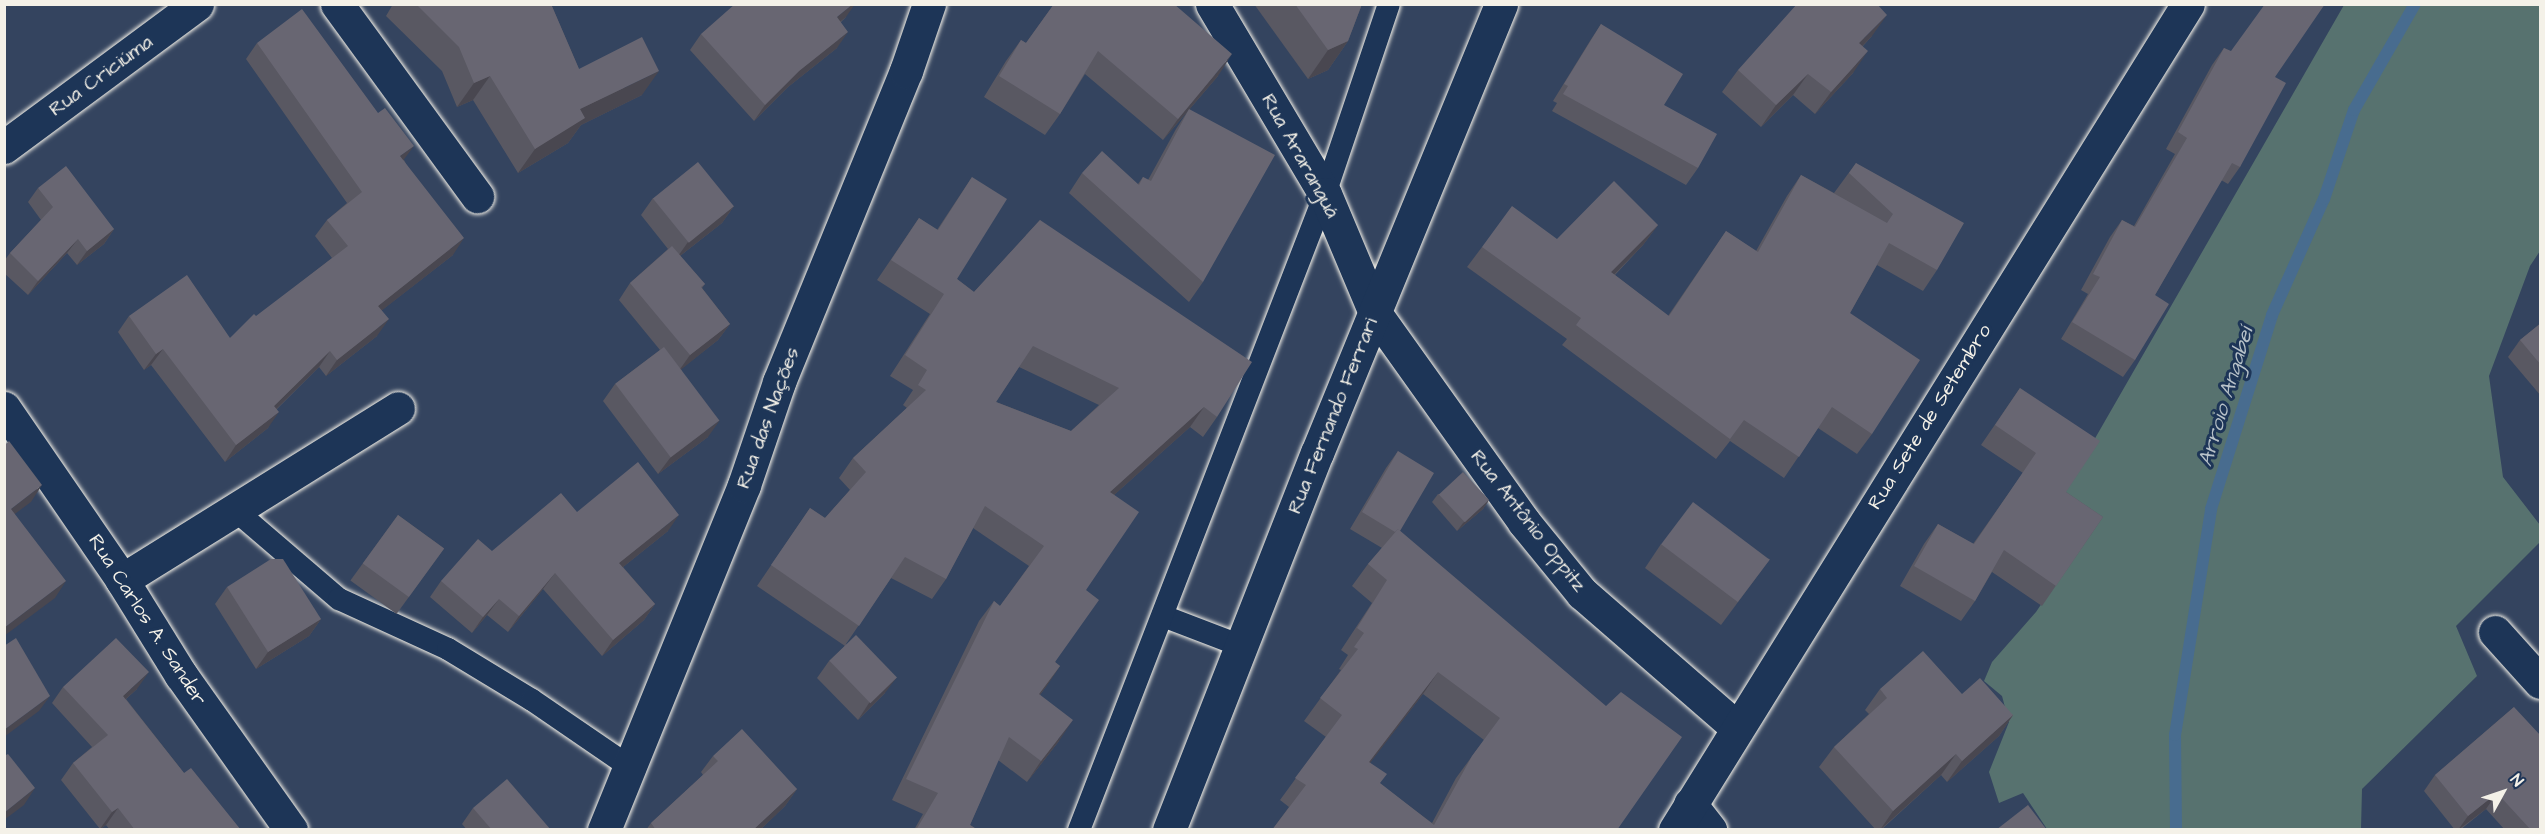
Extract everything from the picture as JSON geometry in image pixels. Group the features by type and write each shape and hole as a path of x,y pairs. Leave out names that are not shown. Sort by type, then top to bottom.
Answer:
{"street":[{"name":"Rua Criciúma","path":"4,147 197,4"},
{"path":"337,4 477,196"},
{"name":"Rua das Nações","path":"604,830 744,485 779,382 906,71 929,4"},
{"name":"Rua Araranguá","path":"1212,4 1325,194 1375,313"},
{"name":"Rua Fernando Ferrari","path":"1169,830 1241,646 1501,4"},
{"name":"Rua Sete de Setembro","path":"1682,817 2186,5"},
{"name":"Rua Antônio Oppitz","path":"1375,313 1524,522 1582,593 1736,727"},
{"name":"Rua Carlos A. Sander","path":"4,408 122,580 181,675 291,830"},
{"path":"122,580 398,408"},
{"path":"2495,632 2541,682"},
{"path":"1682,817 1710,830"}],"lane":[{"path":"1079,830 1325,194 1389,4"},
{"path":"235,510 339,599 448,649 532,700 630,767"},
{"path":"1163,616 1241,646"}],"green space":[{"path":"2344,5 2540,5 2540,251 2530,266 2489,376 2503,477 2540,525 2540,542 2456,626 2477,676 2362,789 2361,829 2047,829 2023,793 1999,803 1989,772 2009,722 2002,696 1984,681 1992,662 2036,612 2088,534 2055,508"}],"building":[{"path":"416,4 551,4 579,69 642,37 659,71 580,109 585,118 535,149 490,76 474,83 459,47"},
{"path":"735,4 853,4 837,17 848,32 799,71 765,105 701,34"},
{"path":"1054,4 1174,4 1232,54 1178,119 1098,51 1060,114 999,76 1021,40 1026,43"},
{"path":"1295,4 1362,4 1348,41 1328,50"},
{"path":"1797,4 1877,4 1887,15 1859,43 1868,51 1831,92 1808,74 1776,105 1738,70"},
{"path":"2265,4 2325,4 2275,77 2286,83 2240,167 2232,163 2155,295 2169,304 2135,360 2072,322 2100,277 2093,274 2122,220 2135,227 2187,138 2178,132 2224,48 2231,51"},
{"path":"302,9 378,113 385,108 414,146 400,156 464,238 378,306 389,319 337,360 330,351 274,406 279,412 236,445 163,349 156,354 129,316 187,275 230,338 254,314 256,316 348,246 327,220 362,192 257,43"},
{"path":"1601,24 1683,74 1664,105 1717,134 1698,168 1563,94 1568,86 1564,84"},
{"path":"1189,109 1275,155 1203,282 1082,173 1102,151 1139,185 1143,177 1151,181"},
{"path":"698,162 734,206 689,243 653,199"},
{"path":"1856,163 1964,223 1937,270 1889,243 1850,313 1920,360 1872,434 1832,407 1799,457 1744,420 1730,439 1576,325 1581,318 1482,247 1512,206 1557,239 1614,181 1658,225 1611,272 1669,316 1726,231 1758,252 1801,175 1887,223 1893,214 1849,173"},
{"path":"66,166 114,229 87,251 78,239 38,281 10,253 53,207 38,188"},
{"path":"972,177 1007,199 957,279 974,292 1040,220 1252,362 1217,417 1204,407 1110,492 1139,512 1086,590 1099,600 1055,662 1060,666 1039,694 1073,720 1041,761 1009,737 970,825 978,830 916,830 938,793 906,779 994,601 1000,606 1044,546 985,506 946,579 905,557 859,626 771,565 810,508 825,518 866,472 853,458 926,390 918,385 927,370 905,355 944,294 891,260 919,218 938,230","holes":["1033,346 1119,388 1071,431 996,402"]},
{"path":"672,246 705,284 701,287 730,324 690,355 630,283"},
{"path":"2541,323 2541,365 2520,340"},
{"path":"664,347 719,420 671,457 615,384"},
{"path":"2020,388 2100,441 2066,492 2103,517 2056,586 2004,550 1975,601 1914,566 1938,524 1974,544 2036,453 1995,425"},
{"path":"9,441 42,485 11,509 66,581 4,628 4,443 5,445"},
{"path":"1398,451 1434,473 1400,531 1398,529 1395,532 1362,512"},
{"path":"638,462 679,515 619,563 655,604 613,640 555,573 519,616 499,599 483,617 441,581 478,539 492,551 561,493 577,512"},
{"path":"1463,472 1489,500 1465,522 1439,495"},
{"path":"1693,502 1770,560 1738,602 1661,544"},
{"path":"398,515 444,549 409,597 363,564"},
{"path":"1398,529 1606,706 1621,692 1682,737 1617,830 1272,830 1306,785 1295,778 1342,715 1320,698 1358,649 1354,647 1364,633 1357,628 1387,580 1368,564","holes":["1438,672 1500,718 1472,756 1434,825 1380,783 1387,774 1369,762"]},
{"path":"271,559 283,559 321,619 268,652 227,587"},
{"path":"856,635 897,677 870,703 829,661"},
{"path":"16,638 50,696 4,730 4,646"},
{"path":"116,638 149,672 123,696 184,773 191,768 241,830 135,830 118,808 112,812 73,763 108,735 63,687"},
{"path":"1923,651 1962,694 1980,678 2013,715 1962,761 1956,754 1893,811 1834,747 1887,698 1880,689"},
{"path":"2514,707 2541,736 2541,830 2531,830 2497,793 2468,816 2435,775"},
{"path":"742,729 797,789 753,830 656,830 651,823 718,761 713,756"},
{"path":"8,754 35,788 4,813 4,756"},
{"path":"507,779 551,830 492,830 473,808"},
{"path":"2028,805 2047,830 1996,830"}],"waterway":[{"name":"Arroio Angabeí","path":"2176,830 2175,735 2211,509 2272,315 2324,199 2354,110 2415,4"}]}
